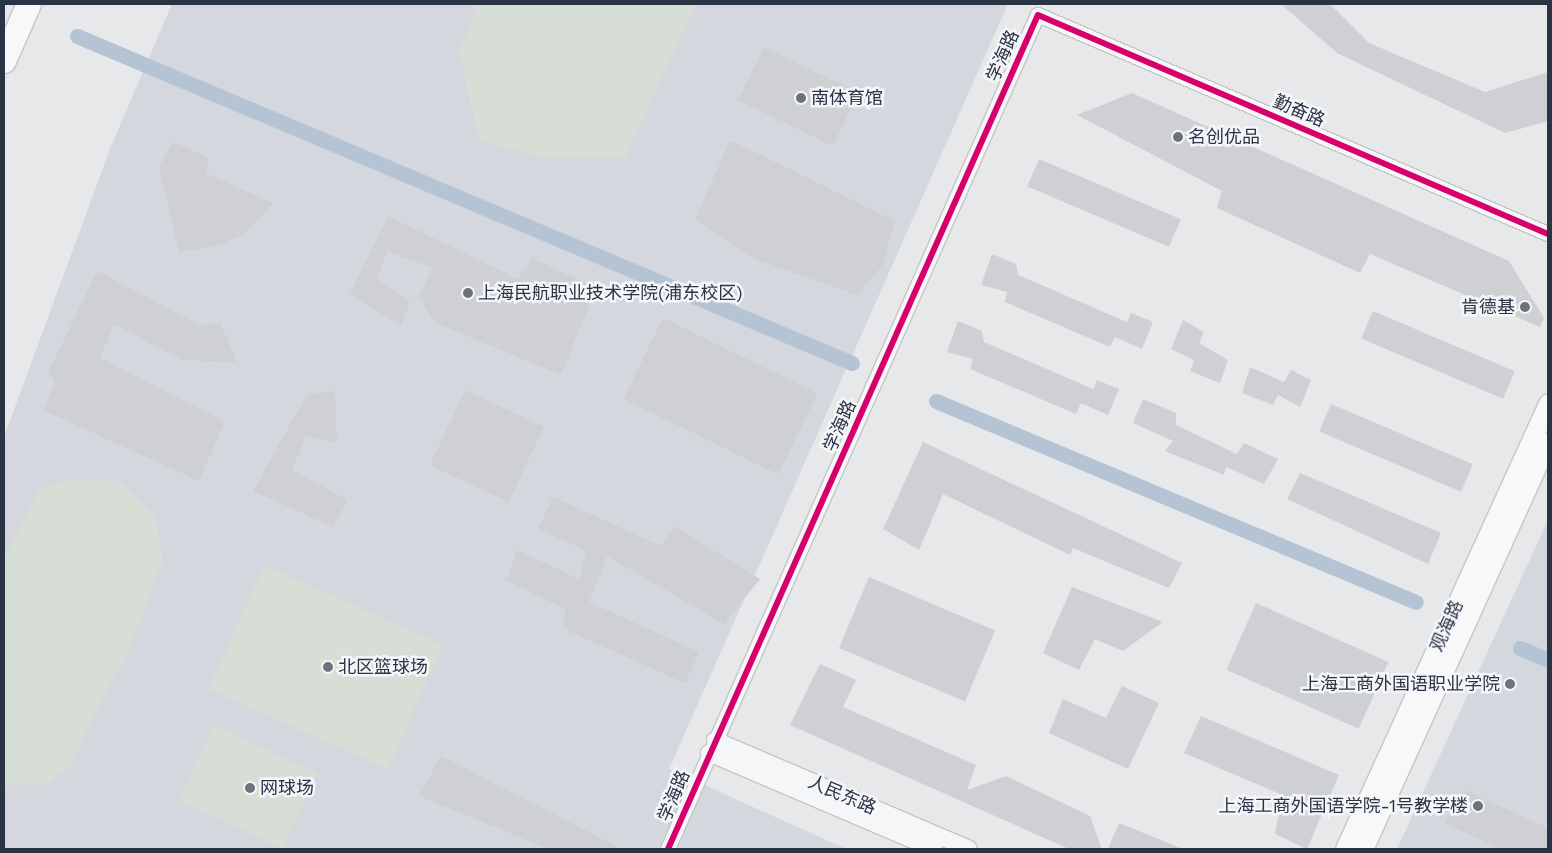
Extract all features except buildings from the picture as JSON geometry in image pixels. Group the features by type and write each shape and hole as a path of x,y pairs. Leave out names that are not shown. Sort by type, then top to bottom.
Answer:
{"highway":[{"path":"4,61 29,4"}],"main road":[{"name":"观海路","path":"1345,849 1548,403"},
{"name":"观海路","path":"1363,849 1548,442"}],"street":[{"name":"勤奋路","path":"1038,15 1548,234"},
{"name":"学海路","path":"668,849 712,746 1038,15"},
{"name":"人民东路","path":"712,746 934,849"},
{"name":"人民东路","path":"712,746 968,849"}],"shaded area":[{"name":"上海民航职业技术学院(浦东校区)","path":"172,4 1008,4 669,769 846,849 4,849 4,437 110,149"},
{"path":"479,4 696,4 625,158 544,158 479,141 459,51"},
{"path":"60,481 119,481 155,517 163,561 127,655 104,695 71,765 48,785 4,785 4,558 39,491"},
{"name":"上海工商外国语职业学院","path":"1548,520 1548,849 1397,849"},
{"name":"北区篮球场","path":"264,565 443,645 388,769 209,689"},
{"name":"网球场","path":"214,725 317,773 282,848 179,800"}],"waterway":[{"path":"77,36 852,363"},
{"path":"936,401 1416,602"},
{"path":"1520,648 1548,660"}],"cycle path":[{"path":"668,849 1038,15 1548,234"}],"place":[{"name":"南体育馆","path":"801,98"},
{"name":"名创优品","path":"1178,137"},
{"name":"上海民航职业技术学院(浦东校区)","path":"468,293"},
{"name":"肯德基","path":"1525,307"},
{"name":"北区篮球场","path":"328,667"},
{"name":"上海工商外国语职业学院","path":"1510,684"},
{"name":"网球场","path":"250,788"},
{"name":"上海工商外国语学院-1号教学楼","path":"1478,806"}]}
